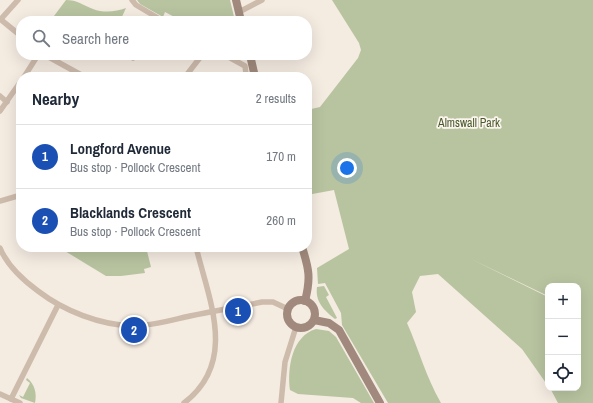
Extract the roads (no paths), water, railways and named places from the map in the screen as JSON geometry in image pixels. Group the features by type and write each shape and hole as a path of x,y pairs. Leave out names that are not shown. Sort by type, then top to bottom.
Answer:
{"main road":[{"path":"236,0 240,16"},
{"path":"251,60 255,72"},
{"path":"304,252 310,273 310,282 305,301"},
{"path":"305,301 313,306 315,315 314,320 308,326 296,327 289,321 288,309 293,302 305,301"},
{"path":"314,320 329,323 339,330 380,403"}],"street":[{"path":"16,32 0,19 18,0"},
{"path":"132,0 136,5 152,16"},
{"path":"239,12 262,0"},
{"path":"27,72 35,60"},
{"path":"54,60 76,72"},
{"path":"190,72 198,60"},
{"path":"234,60 245,66 246,72"},
{"path":"0,111 16,88"},
{"path":"0,96 7,102"},
{"path":"0,201 16,196"},
{"path":"0,248 10,264 24,279 58,305 82,315 124,325 148,325 267,302 273,302 288,309"},
{"path":"184,403 197,392 209,372 214,359 216,336 213,312 197,252"},
{"path":"11,399 58,305"},
{"path":"281,403 284,362 296,327"},
{"path":"0,394 20,403"}],"place":[{"name":"Longford Avenue","path":"238,311"},
{"name":"Blacklands Crescent","path":"134,330"}],"park label":[{"name":"Almswall Park","path":"469,123"}]}
